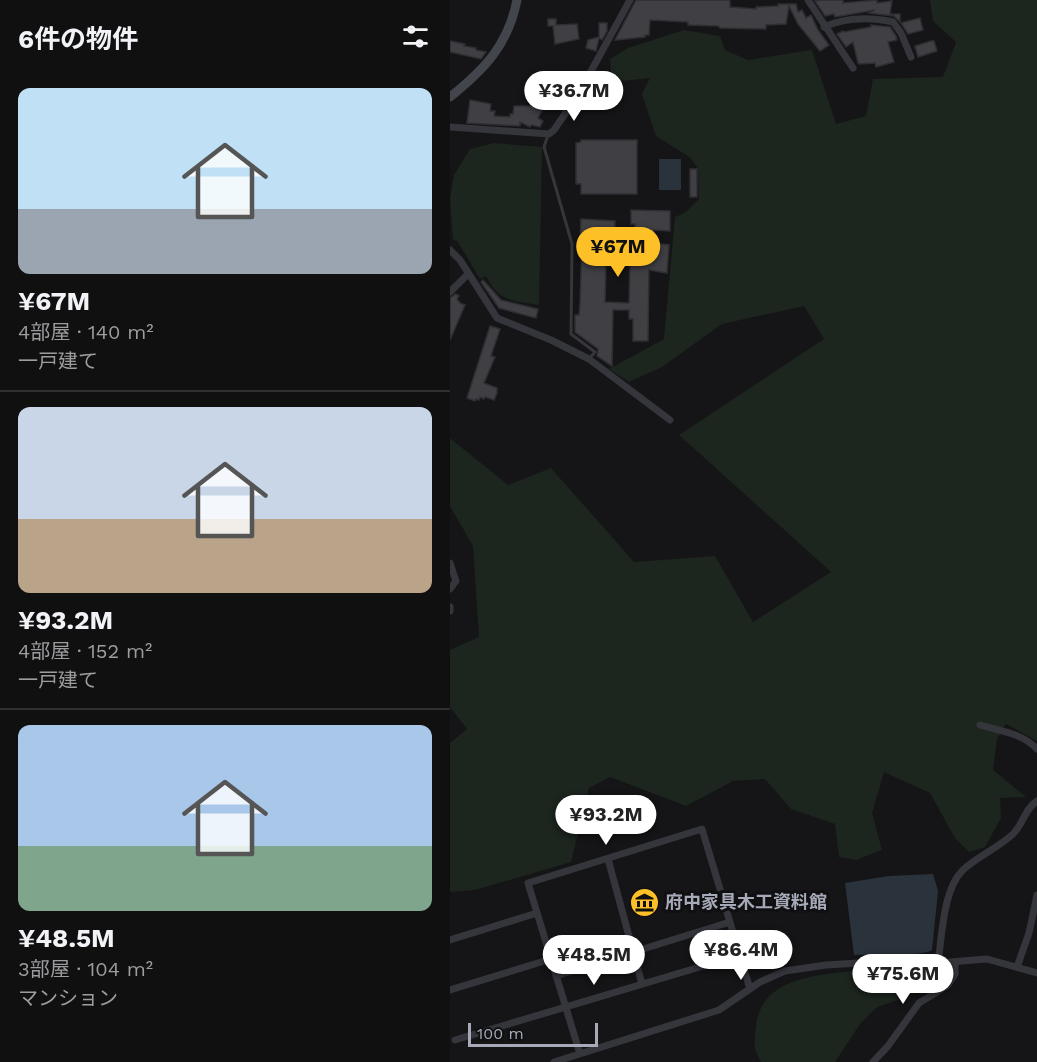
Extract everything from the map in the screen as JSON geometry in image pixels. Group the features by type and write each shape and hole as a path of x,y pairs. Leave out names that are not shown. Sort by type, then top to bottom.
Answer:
{"main road":[{"path":"450,96 487,64 502,44 518,0"}],"street":[{"path":"450,127 549,134 578,95 630,0"},
{"path":"808,0 853,69"},
{"path":"824,27 837,21 872,18 893,22 901,33 911,57"},
{"path":"450,250 460,260 497,318 589,358 670,420"},
{"path":"450,292 468,274"},
{"path":"450,563 456,581 450,589"},
{"path":"980,725 1015,735 1037,748"},
{"path":"938,963 948,898 954,880 964,868 1000,846 1019,828 1030,805 1037,801"},
{"path":"580,1054 528,883 702,829 750,989"},
{"path":"608,859 642,984"},
{"path":"1017,968 1029,933 1037,895"},
{"path":"450,940 537,914"},
{"path":"556,976 730,922"},
{"path":"455,1040 740,955"},
{"path":"450,990 551,959"},
{"path":"554,1062 719,1010 750,989 785,971 826,965 891,961 938,963 987,959 1037,973"},
{"path":"873,1062 888,1046 920,1002 948,985 955,974 955,962"}],"lane":[{"path":"549,134 544,147 572,244 572,334 595,352 589,358"}],"shaded area":[{"path":"930,0 1037,0 1037,741 1006,724 997,739 993,770 1026,797 1000,798 1001,818 985,847 969,852 955,838 930,793 884,772 872,813 882,850 856,860 839,857 835,824 791,809 765,779 733,781 686,806 610,777 589,788 571,862 475,890 450,892 450,743 467,729 450,707 450,650 479,637 473,546 450,506 450,438 508,485 551,468 634,562 715,556 753,622 831,572 679,435 824,339 804,306 722,324 662,367 629,382 609,369 664,339 675,217 686,212 699,199 698,169 691,158 656,136 642,94 650,78 612,82 610,59 628,48 684,30 720,36 725,50 748,60 812,50 836,124 866,116 873,79 943,77 956,42 933,21"},
{"path":"494,143 542,147 539,305 514,301 502,296 486,276 480,279 458,242 453,239 450,198 454,175 470,149"},
{"path":"659,159 681,159 681,190 659,190"},
{"path":"933,874 938,891 932,950 907,954 854,955 845,883 889,876"},
{"path":"862,970 895,976 901,999 877,1007 860,1024 835,1062 761,1062 755,1045 756,1026 760,1009 769,996 781,987 812,976"}],"building":[{"path":"636,0 730,0 730,7 756,9 756,7 778,6 778,4 796,4 798,12 802,10 806,18 811,15 829,45 820,51 798,24 789,6 786,24 766,25 766,29 720,28 718,26 688,25 688,22 650,20 649,35 615,40"},
{"path":"843,0 843,3 892,1 890,14 900,14 900,22 894,16 869,13 875,10 835,17 834,14 825,16 815,1"},
{"path":"920,18 923,30 908,34 901,23"},
{"path":"548,19 556,19 556,25 577,24 579,39 555,44 553,26 548,26"},
{"path":"599,23 607,23 607,31 602,40 599,38 596,51 586,48 588,40 599,37"},
{"path":"871,25 890,27 896,36 897,40 888,42 894,62 876,67 875,63 860,64 853,42 846,47 837,34 871,27"},
{"path":"450,41 486,52 481,59 450,52"},
{"path":"934,41 937,51 918,57 915,46"},
{"path":"597,91 598,96 604,94 607,103 591,109 587,95"},
{"path":"470,100 491,104 490,111 495,111 494,116 510,117 514,106 530,106 533,101 538,103 539,100 546,103 538,118 543,121 540,127 531,125 530,127 520,122 520,126 467,123"},
{"path":"581,140 637,140 637,194 581,194 581,184 576,184 576,143"},
{"path":"690,169 697,169 697,197 690,197"},
{"path":"631,210 670,211 670,231 654,230 654,243 669,245 667,273 649,270 648,341 633,341 633,319 629,319 629,310 613,310 612,366 597,356 598,349 575,332 575,315 579,315 580,304 581,219 615,221 614,254 634,254 635,224 631,224","holes":["606,261 630,262 629,303 605,302"]},
{"path":"483,280 501,300 538,309 536,318 499,308 481,282"},
{"path":"456,294 459,296 457,299 460,303 465,305 450,340 450,298"},
{"path":"490,326 500,329 491,356 495,357 484,383 497,388 497,393 494,400 480,397 475,401 467,398"}],"place":[{"name":"府中家具木工資料館","path":"644,902"}]}
